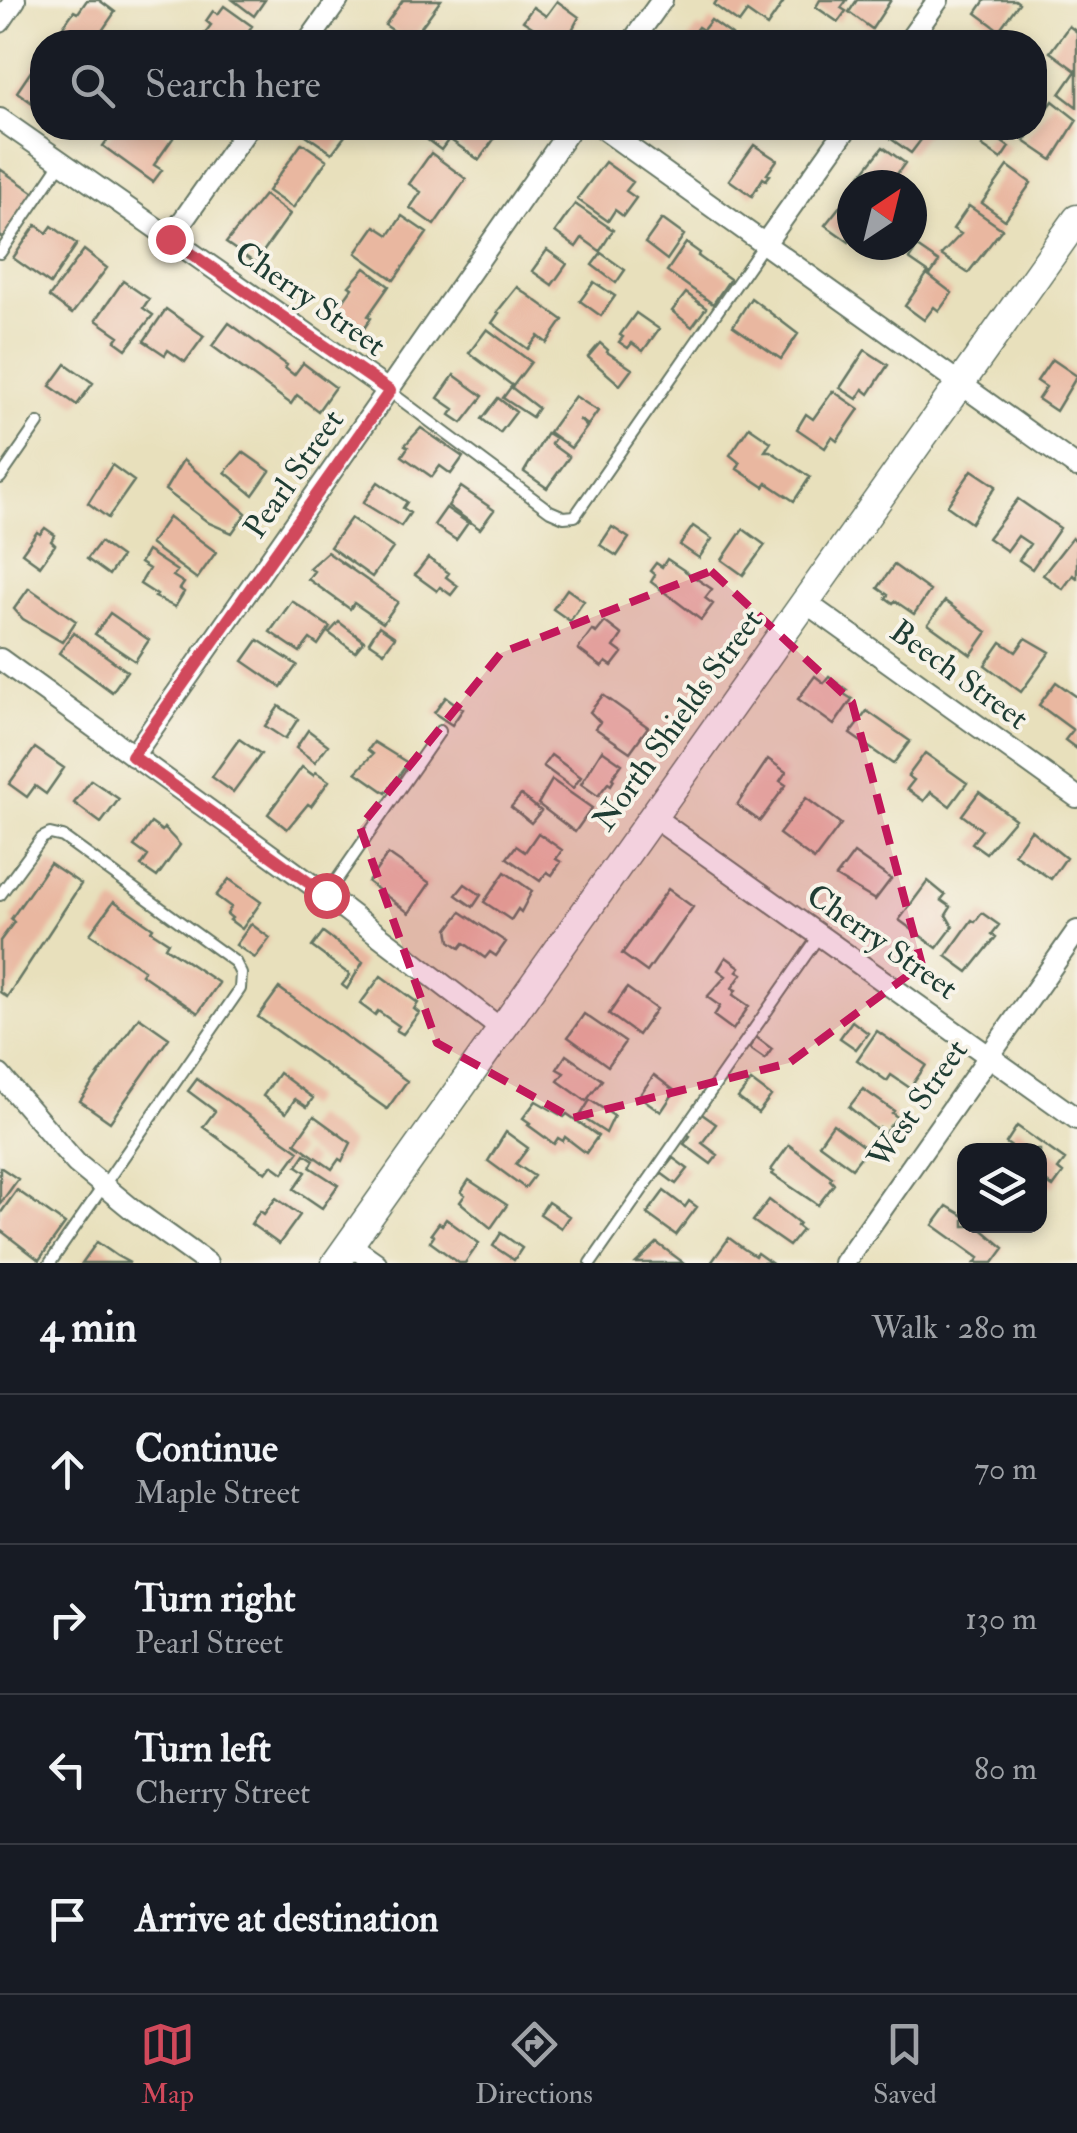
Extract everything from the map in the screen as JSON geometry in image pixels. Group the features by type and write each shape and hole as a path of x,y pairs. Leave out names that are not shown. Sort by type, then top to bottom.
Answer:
{"main road":[{"name":"North Shields Street","path":"342,1254 1077,219"}],"street":[{"path":"0,22 16,0"},
{"path":"317,30 338,0"},
{"path":"641,30 662,0"},
{"path":"917,30 938,0"},
{"name":"Cherry Street","path":"0,118 30,139"},
{"name":"Cherry Street","path":"31,140 390,391"},
{"path":"170,239 240,140"},
{"name":"Pearl Street","path":"132,756 563,140"},
{"path":"619,140 1077,467"},
{"path":"766,242 838,140"},
{"name":"Beech Street","path":"805,602 1077,797"},
{"path":"0,659 326,895 501,1028"},
{"name":"Cherry Street","path":"652,816 1077,1119"},
{"name":"West Street","path":"844,1263 1077,931"},
{"path":"0,1076 48,1133 104,1188 207,1263"},
{"path":"342,1254 376,1263"}],"lane":[{"path":"0,253 62,162"},
{"path":"390,391 550,511 564,518 575,516 766,242"},
{"path":"0,478 38,423"},
{"path":"326,895 440,732"},
{"path":"0,896 42,838 50,834 63,837 235,962 241,974 240,989 50,1263"},
{"path":"591,1263 820,935"}],"highlighted area":[{"path":"711,571 852,702 922,965 789,1063 572,1118 437,1043 360,827 501,653"}],"building":[{"path":"87,0 99,0 115,12 103,30 60,30 74,11 78,13"},
{"path":"233,0 265,0 254,16"},
{"path":"403,0 441,0 419,30 392,30 385,25"},
{"path":"717,0 785,0 767,26 747,12 739,23 714,5"},
{"path":"820,0 847,0 841,8 846,11 838,22 816,7"},
{"path":"857,0 891,0 872,29 849,12"},
{"path":"985,0 1019,3 999,30 976,13"},
{"path":"557,1 579,17 571,30 537,30 523,21 533,7 546,16"},
{"path":"224,6 252,26 249,30 207,30 211,25 206,21 213,11 218,14"},
{"path":"711,20 725,30 703,30"},
{"path":"1069,26 1077,32 1077,107 1060,94 1076,71 1050,52"},
{"path":"30,73 30,101 17,92"},
{"path":"1053,101 1077,120 1052,160 1024,141 1047,140 1047,109"},
{"path":"107,140 172,140 154,165 162,170 153,182 103,146"},
{"path":"313,140 342,140 332,153"},
{"path":"428,140 448,140 441,150"},
{"path":"450,140 493,140 479,160"},
{"path":"893,140 921,140 911,153"},
{"path":"986,140 999,140 1009,147 1001,159 982,146"},
{"path":"302,143 327,160 293,208 268,191"},
{"path":"754,145 777,160 752,196 729,180"},
{"path":"883,147 905,163 900,170 865,170"},
{"path":"431,153 466,179 434,225 410,208 421,192 409,184"},
{"path":"605,162 633,182 626,191 636,198 623,216 615,210 608,221 577,199"},
{"path":"1008,166 1031,183 1005,220 982,203"},
{"path":"0,169 36,194 4,239 0,236"},
{"path":"264,195 290,214 255,263 226,243"},
{"path":"575,204 613,230 600,251 582,238 576,247 555,232"},
{"path":"969,206 1002,229 968,273 941,255 961,234 953,229"},
{"path":"837,210 837,234 825,225"},
{"path":"402,216 427,233 394,280 356,253 375,226 389,235"},
{"path":"662,219 684,235 667,260 645,243"},
{"path":"36,225 47,233 52,226 77,244 50,284 13,258"},
{"path":"686,243 730,279 713,304 667,271"},
{"path":"84,250 107,268 72,314 49,297"},
{"path":"547,250 567,264 552,285 532,271"},
{"path":"601,253 625,270 616,283 592,265"},
{"path":"927,254 939,262 931,274 910,260 927,260"},
{"path":"365,268 389,286 359,336 353,331 350,335 336,326 339,322 332,316"},
{"path":"927,274 952,293 939,311 934,307 924,320 905,306"},
{"path":"123,281 149,299 143,308 153,315 126,349 115,341 119,336 96,320"},
{"path":"594,282 615,296 601,316 580,301"},
{"path":"517,287 563,320 547,343 538,336 528,349 492,323"},
{"path":"686,293 706,308 692,327 672,311"},
{"path":"751,298 798,334 781,359 733,326"},
{"path":"166,309 204,336 185,362 144,341"},
{"path":"636,313 659,329 643,351 632,343 628,348 619,342"},
{"path":"229,323 287,365 285,368 294,375 303,363 335,387 318,411 297,395 291,404 212,346"},
{"path":"487,329 531,362 513,386 469,353"},
{"path":"600,343 632,369 620,385 588,357"},
{"path":"865,350 888,365 869,394 863,389 857,399 840,388"},
{"path":"1052,359 1077,376 1056,411 1038,399 1046,387 1037,381"},
{"path":"66,364 93,383 77,405 50,386"},
{"path":"454,375 483,396 462,423 450,415 454,409 438,398"},
{"path":"511,387 538,408 532,417 503,398"},
{"path":"833,391 859,409 837,441 832,437 825,448 797,429 806,414 813,419"},
{"path":"575,396 598,411 588,425 579,419 587,427 571,448 549,432"},
{"path":"498,398 516,412 500,433 482,419"},
{"path":"749,427 771,442 765,451 810,477 794,501 737,469 740,463 730,455"},
{"path":"421,428 463,457 451,474 440,466 432,477 402,456 408,447 405,445"},
{"path":"547,433 555,438 551,444 569,457 547,488 524,472"},
{"path":"243,452 270,471 253,495 225,472"},
{"path":"183,460 246,513 232,533 209,523 165,490"},
{"path":"112,465 134,481 108,518 88,503"},
{"path":"972,470 996,486 971,523 947,506"},
{"path":"378,482 407,502 403,508 410,513 401,526 363,503"},
{"path":"461,487 494,510 480,529 448,506"},
{"path":"1018,499 1060,528 1032,569 1019,560 1030,544 1018,536 1007,551 988,538"},
{"path":"446,508 468,523 456,540 434,525"},
{"path":"169,517 216,552 197,579 150,544"},
{"path":"351,518 393,548 372,577 330,547"},
{"path":"693,526 712,539 699,558 680,545"},
{"path":"612,527 629,538 617,556 600,545"},
{"path":"45,528 55,535 51,541 55,545 40,566 22,553 37,532 40,534"},
{"path":"743,529 765,545 743,575 722,560"},
{"path":"1072,538 1077,541 1077,578 1073,575 1063,589 1043,575"},
{"path":"100,542 121,557 109,575 87,559"},
{"path":"147,551 177,571 173,576 184,583 180,589 184,592 175,607 140,584 149,569 140,563"},
{"path":"327,552 398,602 383,623 354,603 350,609 308,579 314,571 309,568"},
{"path":"428,558 449,573 446,577 458,586 451,595 440,587 437,591 415,575"},
{"path":"667,559 712,589 705,598 713,604 701,620 651,582 655,575 650,571 656,563 662,567"},
{"path":"894,565 930,591 914,614 886,598 888,595 878,588"},
{"path":"29,588 76,621 62,642 23,619 14,609"},
{"path":"567,589 584,601 570,621 553,609"},
{"path":"292,601 330,627 318,645 310,639 300,652 270,632"},
{"path":"945,601 987,632 971,655 928,624"},
{"path":"110,613 149,640 135,661 95,634"},
{"path":"339,622 364,641 355,652 329,633"},
{"path":"605,622 622,635 614,647 622,653 612,666 606,662 602,667 578,649 592,630 596,633"},
{"path":"379,626 395,637 384,652 369,642"},
{"path":"74,633 127,671 112,692 59,653"},
{"path":"1026,638 1050,652 1021,692 985,665 1001,642 1016,652"},
{"path":"258,640 297,665 281,687 243,661"},
{"path":"815,676 824,683 829,677 847,690 844,694 852,699 834,725 798,699"},
{"path":"1056,682 1077,697 1077,749 1065,740 1073,730 1039,705"},
{"path":"603,695 648,727 630,752 595,728 600,722 590,712"},
{"path":"446,697 463,709 452,725 434,713"},
{"path":"279,706 298,719 285,739 265,726"},
{"path":"867,711 910,741 893,764 850,734"},
{"path":"308,730 328,745 315,762 296,748"},
{"path":"239,739 261,754 233,792 212,777"},
{"path":"374,742 408,763 386,793 356,772 373,754 368,750"},
{"path":"35,748 64,768 46,794 35,786 27,797 9,784"},
{"path":"602,750 622,764 611,785 608,783 598,796 581,784"},
{"path":"925,753 967,783 950,806 931,792 924,801 907,789 914,780 908,776"},
{"path":"551,755 581,777 573,788 543,766"},
{"path":"768,759 786,772 780,781 786,785 760,821 737,805"},
{"path":"302,767 329,781 287,829 268,814"},
{"path":"91,780 119,799 101,823 74,803"},
{"path":"552,780 592,808 575,832 538,804"},
{"path":"979,792 1015,819 986,853 972,843 982,830 962,815"},
{"path":"521,795 541,811 531,823 511,807"},
{"path":"806,798 841,824 814,860 779,834"},
{"path":"151,823 162,831 164,828 180,845 157,877 141,866 148,856 134,846"},
{"path":"1031,830 1066,858 1051,879 1014,854"},
{"path":"538,833 562,850 556,859 561,862 552,875 547,872 540,881 507,858 516,846 525,852"},
{"path":"854,853 891,879 875,900 836,877"},
{"path":"388,854 430,883 409,913 368,882"},
{"path":"50,863 81,884 7,997 0,992 0,941"},
{"path":"505,872 532,891 521,912 518,909 511,920 484,902"},
{"path":"229,879 261,902 242,929 227,914 231,907 216,896"},
{"path":"928,881 945,895 941,900 951,907 946,915 953,927 937,948 899,920"},
{"path":"465,884 481,895 473,907 456,895"},
{"path":"668,889 693,907 647,972 622,954"},
{"path":"114,901 153,928 151,931 168,942 165,947 219,983 198,1013 90,934"},
{"path":"461,912 506,942 496,956 490,952 485,958 464,943 460,948 450,941 448,929"},
{"path":"982,913 999,925 992,934 996,937 968,972 946,956 972,920 975,922"},
{"path":"251,924 270,938 255,958 236,945"},
{"path":"323,932 363,962 347,989 342,985 350,975 312,947"},
{"path":"726,957 740,967 737,971 742,974 732,988 736,990 733,995 749,1006 733,1030 714,1016 720,1006 707,997 726,976 718,970"},
{"path":"381,976 418,1003 414,1009 419,1013 403,1034 396,1030 399,1026 378,1011 375,1015 360,1004"},
{"path":"279,988 407,1081 387,1109 258,1017"},
{"path":"627,988 656,1009 638,1035 609,1014"},
{"path":"584,1014 625,1042 608,1066 568,1037"},
{"path":"139,1017 169,1038 110,1122 80,1101"},
{"path":"852,1021 868,1033 856,1049 840,1038"},
{"path":"877,1031 926,1065 910,1088 891,1075 887,1081 857,1060"},
{"path":"756,1037 772,1049 765,1059 749,1048"},
{"path":"566,1055 602,1080 586,1101 558,1081 564,1073 557,1069"},
{"path":"279,1073 313,1098 307,1107 295,1099 286,1113 263,1096"},
{"path":"654,1075 675,1091 661,1112 639,1096"},
{"path":"197,1079 299,1151 283,1173 272,1165 266,1173 203,1127 215,1111 188,1091"},
{"path":"751,1081 771,1096 758,1113 738,1098"},
{"path":"863,1089 894,1111 897,1117 885,1132 880,1128 878,1131 849,1107"},
{"path":"590,1100 614,1116 606,1133 580,1116"},
{"path":"536,1101 564,1117 567,1114 598,1136 586,1153 565,1137 554,1144 528,1125 523,1118"},
{"path":"699,1112 716,1124 702,1143 718,1155 711,1164 684,1144 690,1136 684,1132"},
{"path":"314,1116 351,1143 342,1161 339,1159 332,1169 295,1143"},
{"path":"833,1124 867,1149 852,1168 819,1144"},
{"path":"1017,1126 1041,1143 1006,1143"},
{"path":"506,1132 528,1148 516,1164 534,1176 525,1188 488,1161"},
{"path":"789,1145 832,1177 834,1184 818,1205 772,1174"},
{"path":"1047,1147 1065,1160 1058,1169 1063,1173 1053,1187 1047,1183"},
{"path":"305,1154 314,1160 310,1167 338,1185 322,1208 294,1189 306,1172 297,1166"},
{"path":"673,1158 688,1169 676,1184 661,1173"},
{"path":"0,1167 18,1179 0,1204"},
{"path":"469,1180 507,1205 491,1228 460,1202"},
{"path":"17,1190 65,1224 39,1260 0,1230 0,1214"},
{"path":"664,1191 685,1207 689,1201 697,1207 676,1235 647,1214"},
{"path":"276,1198 300,1215 279,1244 251,1224"},
{"path":"769,1200 799,1223 797,1226 802,1230 789,1246 753,1221"},
{"path":"548,1202 569,1216 561,1228 540,1214"},
{"path":"947,1206 957,1212 957,1233 986,1233 1004,1248 993,1263 975,1263 979,1258 933,1225"},
{"path":"446,1219 479,1243 465,1263 459,1263 430,1242 434,1236 431,1234"},
{"path":"501,1233 522,1248 514,1260 493,1246"},
{"path":"729,1238 755,1256 757,1253 771,1263 711,1263"},
{"path":"97,1242 117,1256 130,1263 82,1263"},
{"path":"657,1243 684,1263 636,1263"}],"route":[{"path":"170,239 390,391 132,756 326,895"}]}
